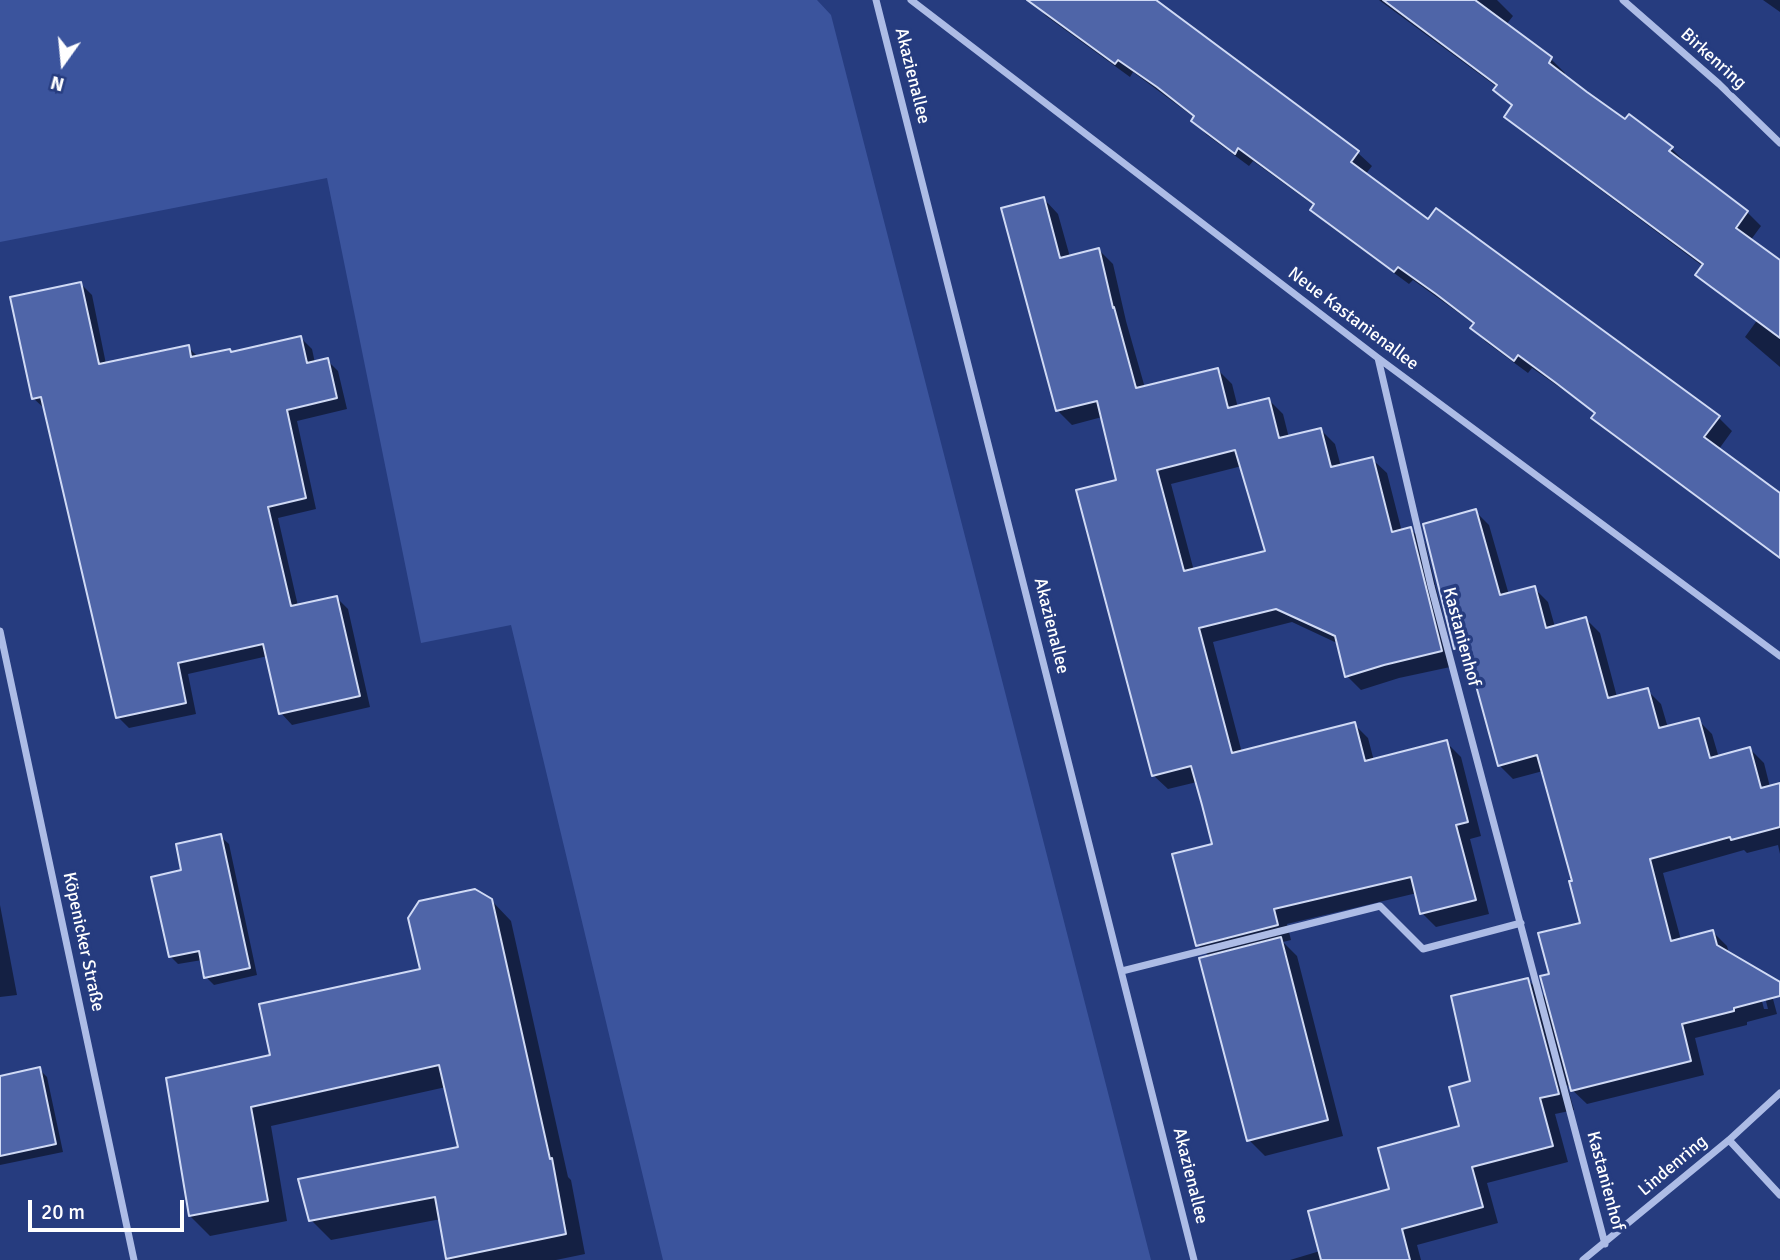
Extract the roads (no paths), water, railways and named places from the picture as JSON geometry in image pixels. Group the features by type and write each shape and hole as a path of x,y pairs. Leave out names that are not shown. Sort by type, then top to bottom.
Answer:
{"street":[{"name":"Akazienallee","path":"876,0 1194,1260"},
{"name":"Neue Kastanienallee","path":"911,0 1378,358 1780,656"},
{"name":"Birkenring","path":"1623,0 1719,84 1780,143"},
{"name":"Kastanienhof","path":"1378,358 1431,586 1605,1244"},
{"name":"Köpenicker Straße","path":"0,631 134,1260"},
{"path":"1122,971 1380,906 1423,949 1521,923"},
{"name":"Lindenring","path":"1583,1260 1729,1140 1780,1093"},
{"path":"1729,1140 1780,1195"}]}
